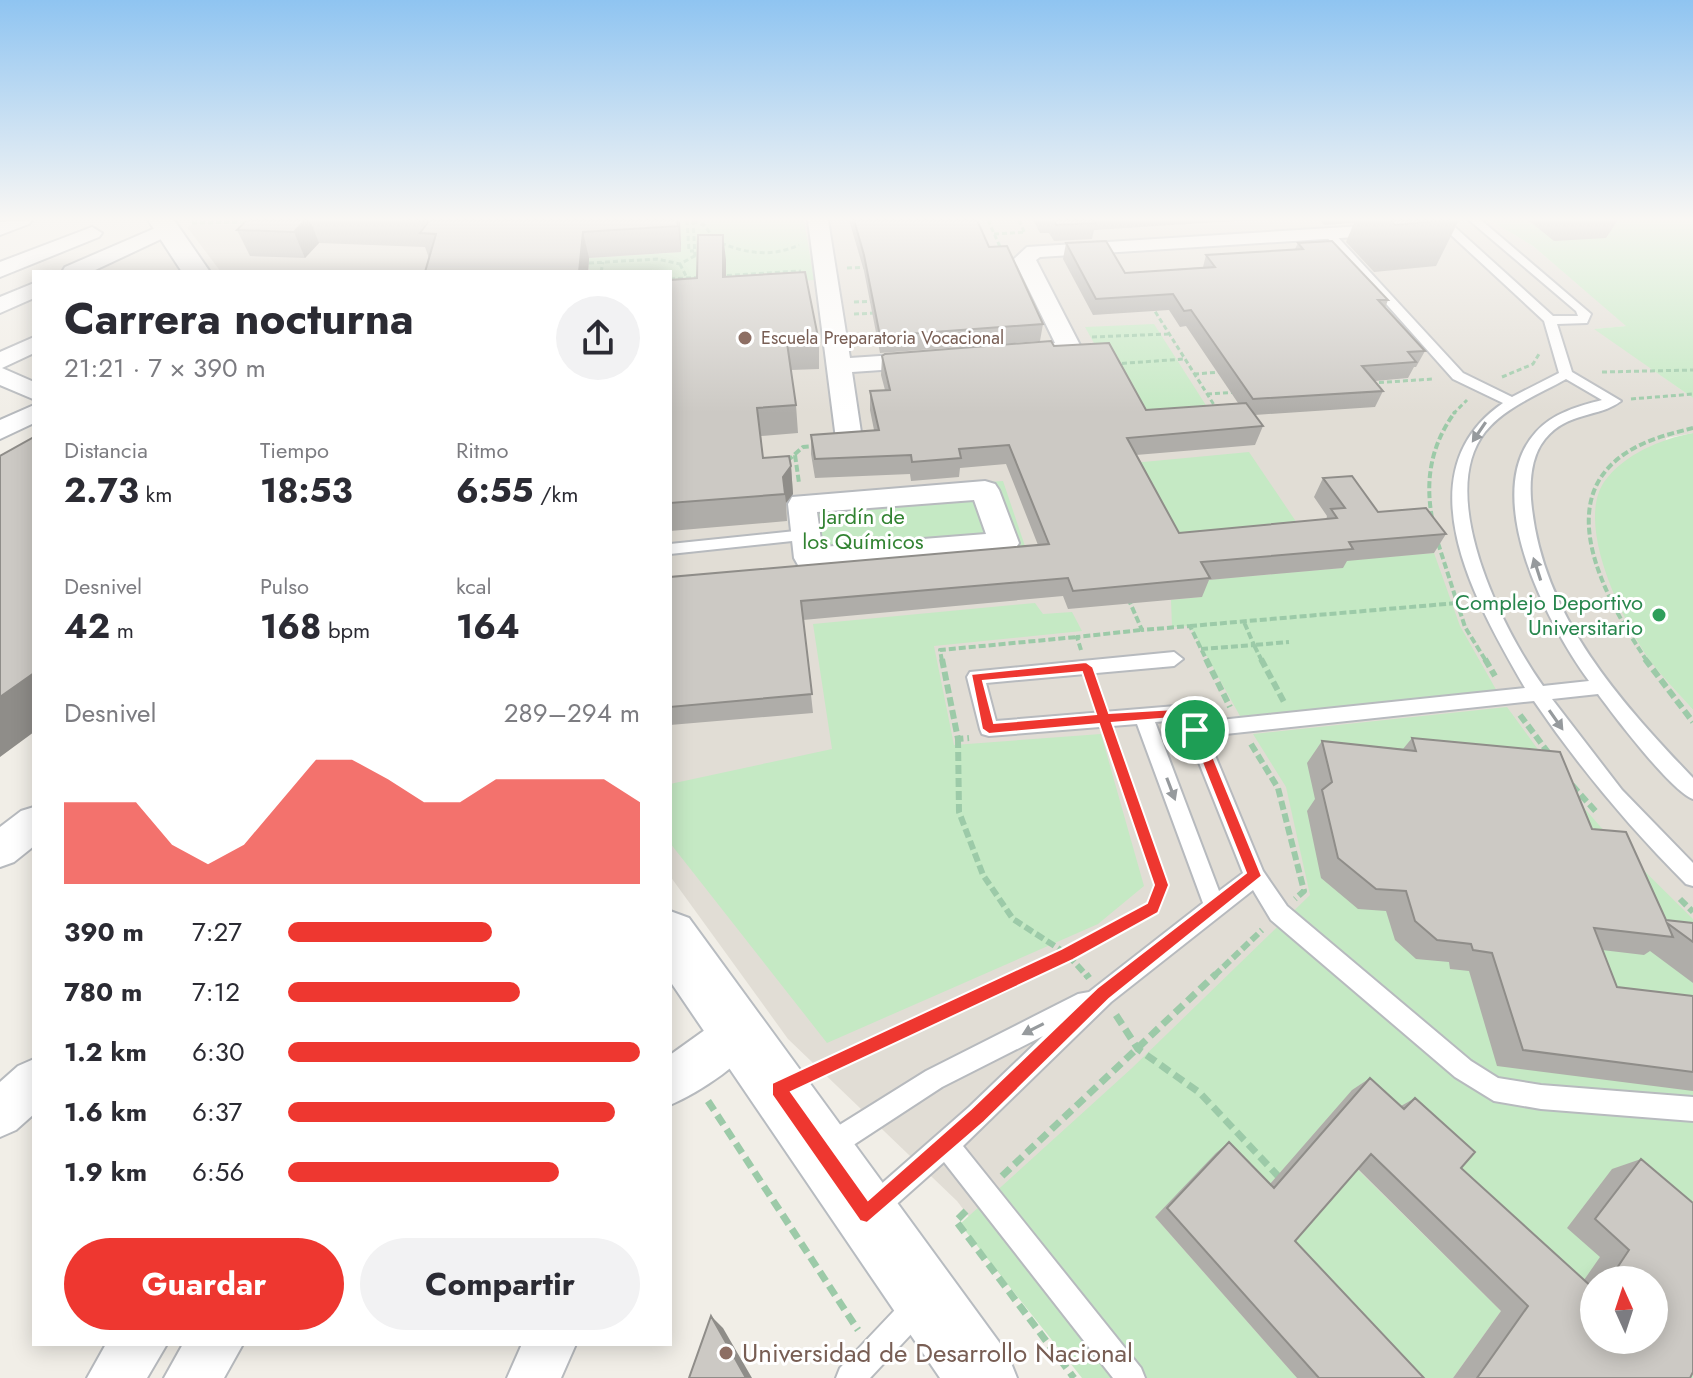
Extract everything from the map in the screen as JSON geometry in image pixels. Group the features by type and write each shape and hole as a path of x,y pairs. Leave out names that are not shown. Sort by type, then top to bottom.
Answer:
{"main road":[{"path":"672,939 982,1378"}],"street":[{"path":"826,284 849,439"},
{"path":"1006,354 1070,349 1038,284"},
{"path":"0,306 32,291"},
{"path":"0,361 32,345"},
{"path":"839,366 946,358"},
{"path":"0,375 32,391"},
{"path":"0,431 32,414"},
{"path":"985,490 1004,543 809,558 805,535 802,504 985,490"},
{"path":"0,850 32,825"},
{"path":"678,1074 739,1033"},
{"path":"0,1114 32,1084"},
{"path":"114,1378 138,1346"},
{"path":"191,1378 215,1346"},
{"path":"534,1378 548,1346"}],"lane":[{"path":"1375,284 1458,376 1510,401"},
{"path":"1510,284 1550,320 1566,374 1614,401"},
{"path":"1550,320 1577,321 1585,317 1580,308 1551,284"},
{"path":"1566,374 1510,401 1486,421 1465,454 1460,491 1464,533 1478,583 1504,637 1538,694 1629,813 1693,877"},
{"path":"1614,401 1568,415 1548,427 1534,443 1523,475 1524,524 1538,578 1570,638 1602,687 1693,791"},
{"path":"672,549 805,535"},
{"path":"1174,659 976,677 989,729 1143,716 1192,721 1293,719 1602,687"},
{"path":"1143,716 1215,907"},
{"path":"1192,721 1255,876 1279,913 1463,1069 1494,1089 1541,1097 1693,1109"},
{"path":"867,1214 1103,994 1255,876"},
{"path":"822,1151 934,1079 1103,994"},
{"path":"945,1143 1131,1378"},
{"path":"850,1378 926,1298"}],"path":[{"path":"830,310 887,300"},
{"path":"1148,301 1220,415"},
{"path":"830,310 889,312"},
{"path":"1083,338 1168,334"},
{"path":"1112,364 1184,359"},
{"path":"1566,374 1693,370"},
{"path":"1194,374 1224,372"},
{"path":"1357,384 1446,379"},
{"path":"1207,394 1252,391"},
{"path":"1614,401 1693,394"},
{"path":"1693,428 1653,440 1616,460 1599,480 1588,520 1595,567 1627,634 1693,722"},
{"path":"784,464 803,447 835,445 849,439"},
{"path":"1125,590 1131,604"},
{"path":"1190,626 1457,603"},
{"path":"1244,622 1293,719"},
{"path":"1086,667 1077,637 1142,630"},
{"path":"1201,649 1289,642"},
{"path":"779,1089 1067,954 1152,908 1162,885 1104,719"},
{"path":"958,739 959,812 983,875 1013,919 1067,954"},
{"path":"1138,1049 1200,1093 1278,1176"},
{"path":"678,1074 873,1354"}],"shaded area":[{"path":"672,284 1578,284 1627,326 1596,329 1693,398 1693,433 1666,438 1649,658 1693,710 1693,1378 1090,1378 957,1201 788,1039 672,879"}],"green space":[{"path":"672,284 745,284 672,289"},
{"path":"1578,284 1693,284 1693,398 1594,329 1626,326"},
{"path":"1154,324 1216,421 1130,408 1085,327"},
{"name":"Complejo Deportivo Universitario","path":"1693,433 1693,710 1649,659 1627,622 1606,573 1595,523 1597,501 1604,482 1612,472 1644,449"},
{"path":"1249,452 1299,526 1158,540 1122,464"},
{"name":"Jardín de los Químicos","path":"1003,481 1028,555 822,570 812,494"},
{"path":"1434,553 1460,626 1498,693 1240,716 1190,626 1172,627 1171,600 1201,597 1194,581 1342,568 1339,561"},
{"path":"1035,603 1043,614 1072,612 1082,631 934,646 954,745 1101,734 1144,886 1098,924 827,1043 672,846 672,784 832,749 813,624"},
{"path":"1507,707 1564,785 1606,833 1693,919 1693,1378 1657,1378 1656,1354 1668,1354 1668,1266 1580,1266 1580,1287 1574,1296 1352,1091 1258,1198 1155,1217 1297,1378 1082,1378 960,1224 1132,1068 1310,895 1286,787 1253,734"},
{"path":"1352,1164 1501,1311 1453,1378 1398,1378 1279,1249"}],"building":[{"name":"Escuela Preparatoria Vocacional","path":"672,284 807,284 819,342 787,343 796,405 757,408 763,458 789,456 791,466 783,477 785,494 672,503"},
{"path":"870,284 1025,284 1043,324 880,336"},
{"path":"1088,284 1373,284 1388,300 1378,300 1425,351 1408,352 1416,362 1362,366 1383,391 1253,399 1191,310 1184,311 1173,294 1096,299"},
{"path":"1051,341 1054,346 1109,343 1146,410 1246,403 1263,426 1127,438 1179,533 1337,518 1331,509 1345,508 1323,478 1352,476 1378,512 1426,508 1446,534 1349,542 1353,549 1201,562 1210,578 1073,591 1068,578 801,601 812,694 672,707 672,577 1049,544 1009,445 959,449 961,458 912,462 911,455 815,459 811,435 879,430 870,391 890,390 882,356"},
{"path":"32,438 32,674 0,697 0,456"},
{"path":"1412,738 1560,752 1592,829 1626,832 1666,920 1693,923 1693,942 1667,923 1673,937 1594,928 1617,987 1693,996 1693,1072 1523,1050 1492,953 1473,950 1471,944 1437,940 1415,921 1406,891 1376,889 1338,858 1322,790 1332,782 1322,741 1416,751"},
{"path":"1370,1078 1404,1109 1415,1098 1475,1152 1461,1168 1580,1276 1580,1354 1668,1354 1668,1266 1618,1266 1629,1250 1595,1219 1641,1159 1693,1203 1693,1372 1690,1378 1477,1378 1528,1306 1371,1154 1295,1241 1424,1378 1319,1378 1167,1208 1229,1142 1274,1188"},
{"path":"711,1316 746,1378 689,1378"}],"place":[{"name":"Escuela Preparatoria Vocacional","path":"745,338"},
{"name":"Complejo Deportivo Universitario","path":"1659,615"},
{"name":"Universidad de Desarrollo Nacional","path":"726,1353"}],"route":[{"path":"1195,730 1188,712 1104,719 989,729 976,677 1086,667 1104,719 1106,728 1162,885 1152,908 1067,954 779,1089 867,1214 978,1116 1103,994 1255,876 1195,730"}]}
